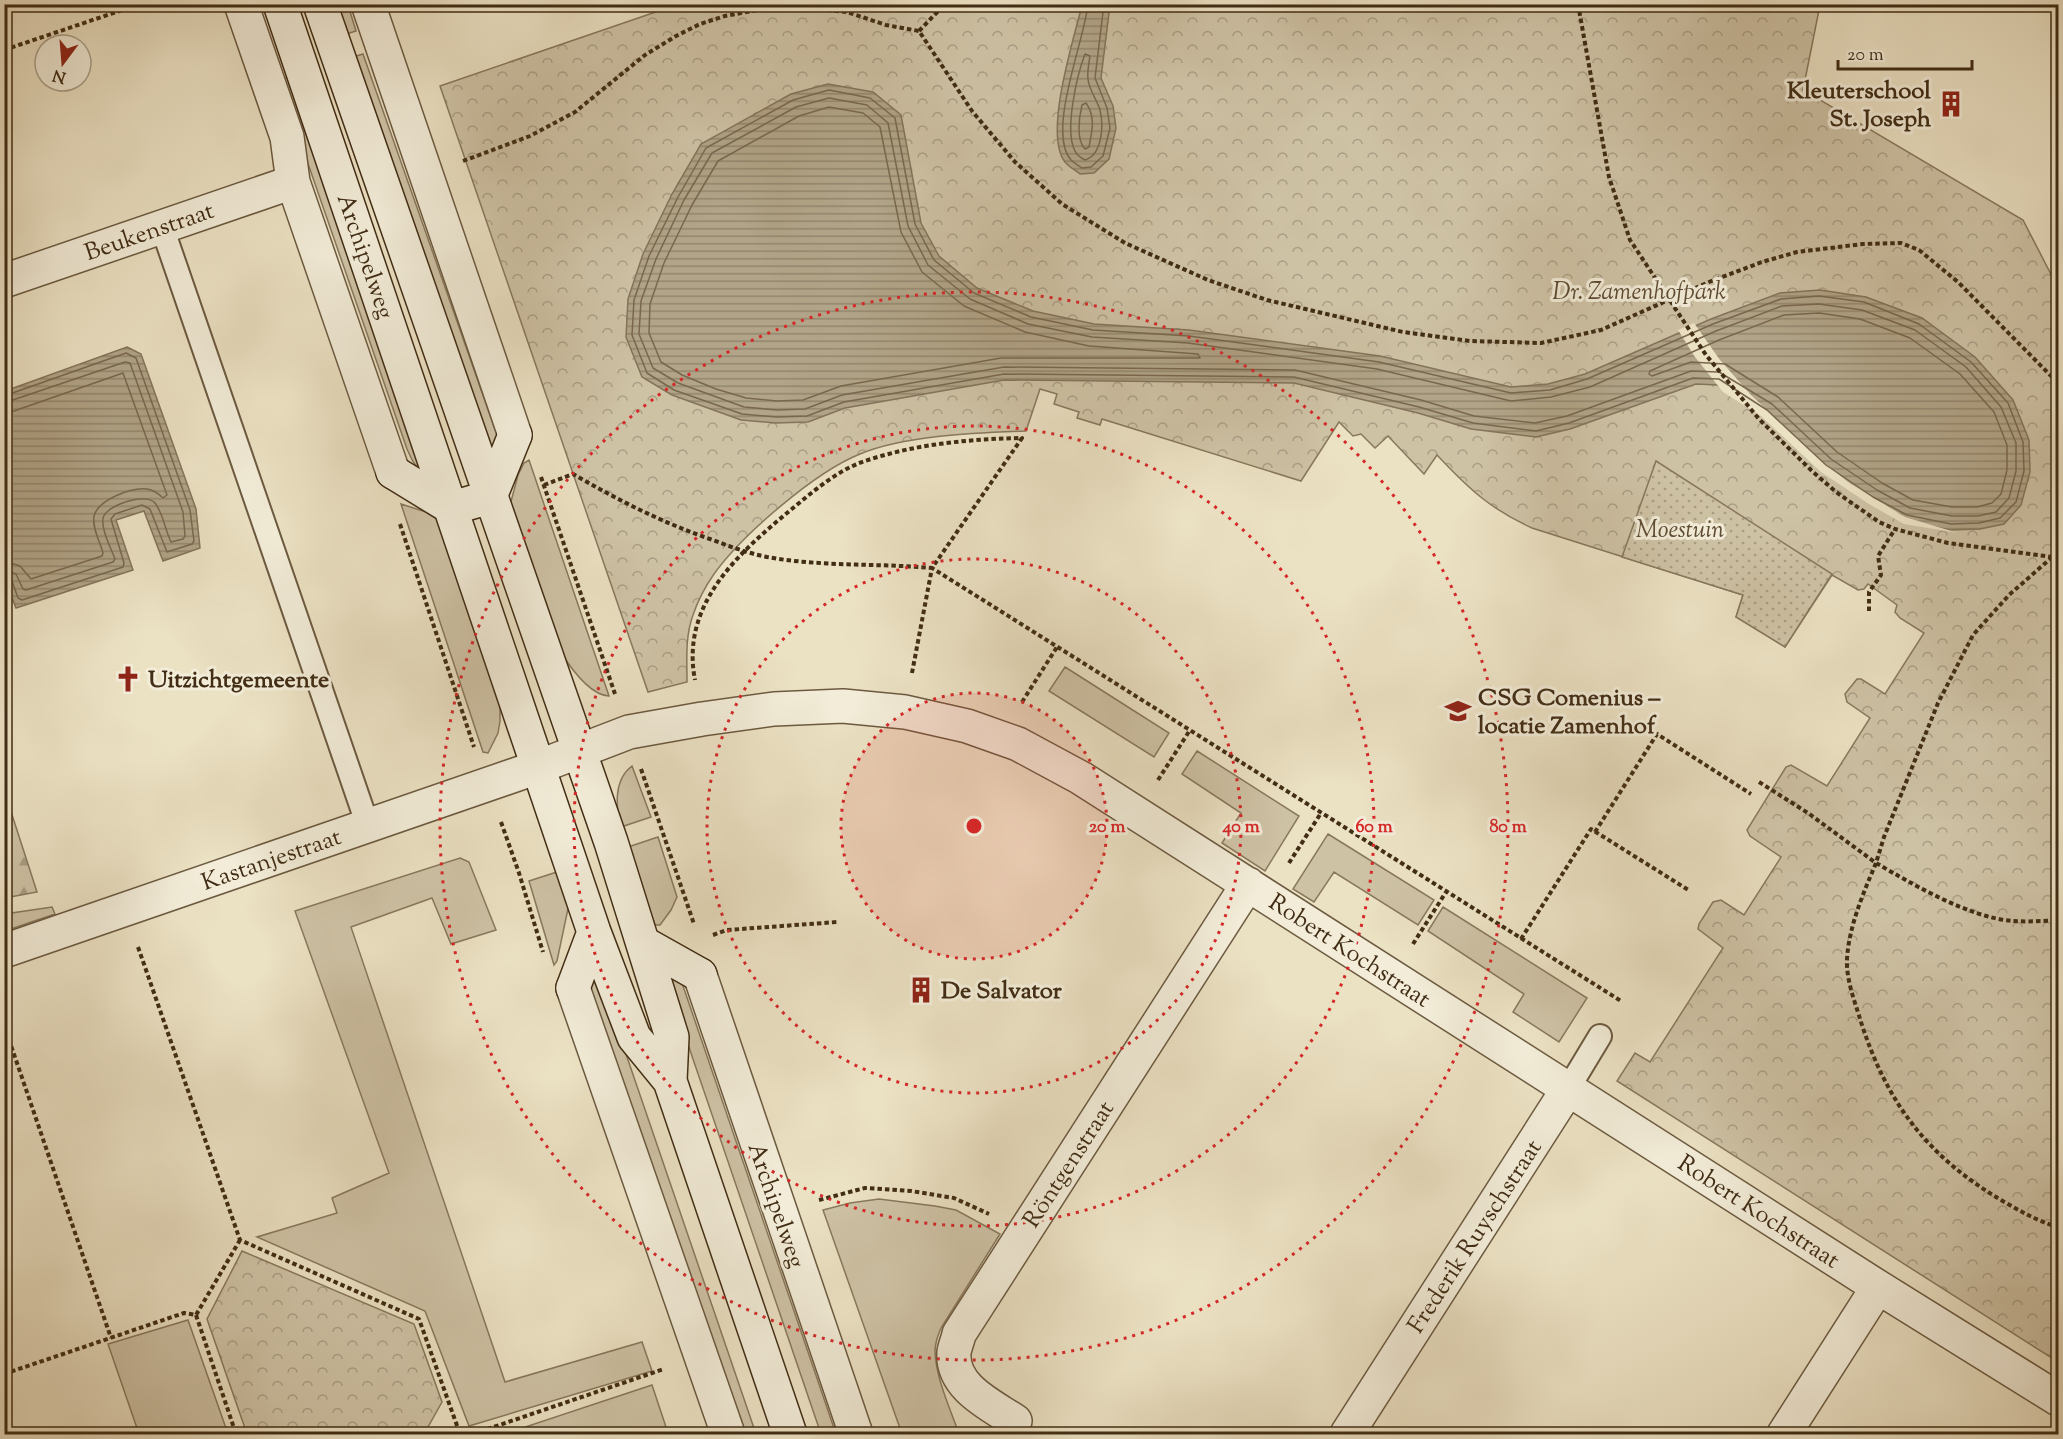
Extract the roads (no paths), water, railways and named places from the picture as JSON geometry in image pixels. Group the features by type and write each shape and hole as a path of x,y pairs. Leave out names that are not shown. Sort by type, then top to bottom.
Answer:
{"street":[{"name":"Archipelweg","path":"241,4 287,138 293,182 393,472 452,508"},
{"name":"Archipelweg","path":"280,4 594,932 634,1037 670,1082 790,1434"},
{"name":"Archipelweg","path":"320,4 580,752 643,943 672,1037 670,1082"},
{"path":"368,4 515,435 490,497 452,508"},
{"name":"Beukenstraat","path":"4,281 293,182"},
{"name":"Robert Kochstraat","path":"580,752 629,732 702,719 774,709 843,706 905,712 967,726 1018,744 1081,778 1137,813 1878,1287 2058,1399"},
{"path":"538,767 580,752"},
{"name":"Kastanjestraat","path":"4,951 538,767"},
{"name":"Röntgenstraat","path":"1020,1430 973,1393 958,1376 954,1354 959,1334 1022,1235 1258,890"},
{"path":"594,932 573,988 728,1434"},
{"name":"Archipelweg","path":"643,943 700,975 856,1434"},
{"name":"Frederik Ruyschstraat","path":"1347,1434 1568,1089"},
{"path":"1784,1434 1878,1287"}],"lane":[{"path":"162,227 368,826"},
{"name":"Frederik Ruyschstraat","path":"1568,1089 1600,1035"}],"water":[{"path":"1082,5 1110,5 1101,78 1113,106 1116,128 1109,159 1094,173 1080,174 1065,162 1059,149 1057,130 1062,86"},
{"path":"828,84 873,92 901,115 921,223 939,256 977,288 1033,311 1094,324 1189,330 1380,356 1511,387 1548,384 1585,374 1711,319 1780,293 1820,290 1866,297 1922,318 1975,357 2013,400 2029,440 2030,472 2021,505 2004,524 1980,529 1950,530 1906,521 1870,502 1763,414 1718,385 1696,384 1570,429 1536,437 1471,429 1418,413 1294,383 1004,380 845,408 808,422 776,423 741,420 672,395 642,377 626,337 628,299 643,254 672,194 701,144 791,94"},
{"path":"127,347 141,354 196,509 200,548 163,561 144,511 116,520 133,570 16,608 4,577 5,391"}],"place":[{"name":"Kleuterschool St. Joseph","path":"1951,104"},
{"name":"Uitzichtgemeente","path":"128,679"},
{"name":"CSG Comenius – locatie Zamenhof","path":"1458,711"},
{"name":"De Salvator","path":"921,990"}],"park label":[{"name":"Dr. Zamenhofpark","path":"1639,291"},
{"name":"Moestuin","path":"1680,529"}]}
